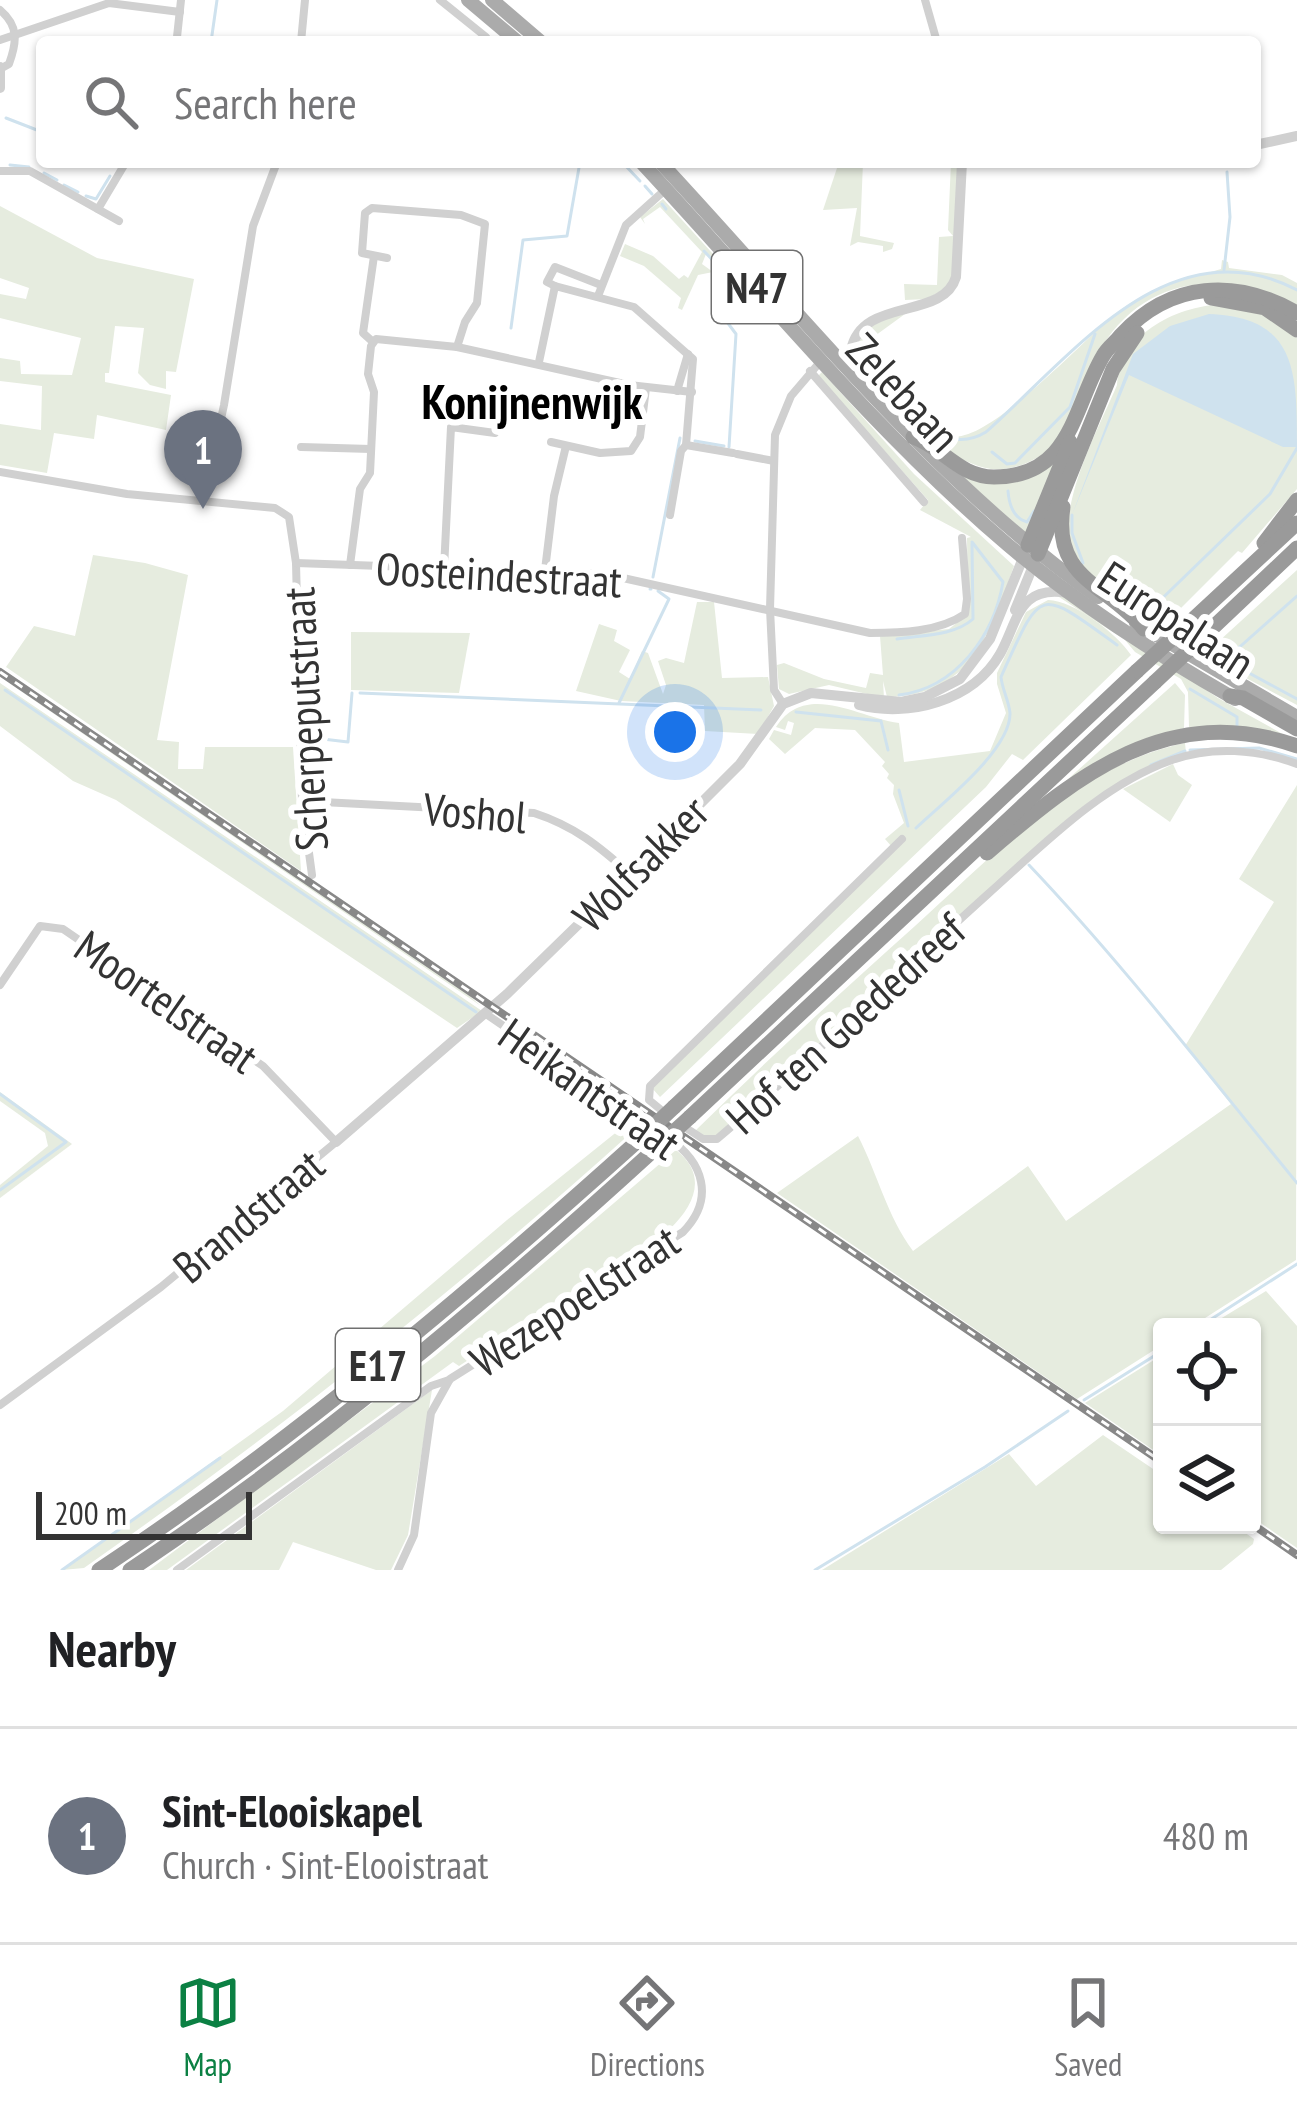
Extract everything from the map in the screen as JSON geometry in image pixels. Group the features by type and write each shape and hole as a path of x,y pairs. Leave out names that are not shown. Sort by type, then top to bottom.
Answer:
{"highway":[{"path":"920,439 955,465 983,476 1012,476 1041,465 1068,436 1098,365 1154,307 1187,292 1214,288 1255,293 1297,313"},
{"path":"1031,556 1113,369 1141,328 1192,301 1225,298 1279,315 1297,330"},
{"path":"1031,556 1096,379 1117,341"},
{"path":"1113,369 1111,385 1065,499 1061,530 1070,560 1081,576 1133,615 1144,629"},
{"path":"1251,567 1297,500"},
{"name":"E17","path":"99,1570 198,1504 410,1340 641,1138 1297,523"},
{"name":"E17","path":"130,1570 206,1520 419,1353 656,1148 1297,548"},
{"path":"1230,696 1243,698 1297,732"},
{"path":"922,901 949,886 1062,790 1133,749 1203,733 1258,736 1297,746"}],"main road":[{"path":"468,0 511,36"},
{"path":"492,0 534,36"},
{"name":"Zelebaan","path":"647,168 944,487 1031,556"},
{"name":"Zelebaan","path":"666,168 1031,556"},
{"name":"Europalaan","path":"1031,556 1070,593 1132,638 1230,696"},
{"name":"Europalaan","path":"1031,556 1144,629 1297,717"}],"street":[{"path":"177,36 182,0"},
{"path":"302,36 305,0"},
{"path":"440,0 485,36"},
{"path":"926,0 935,36"},
{"path":"0,40 109,3 180,12"},
{"path":"0,10 12,22 16,36 8,64 0,68 0,88"},
{"path":"1261,144 1297,136"},
{"path":"98,209 122,168"},
{"path":"0,472 127,494 203,501 253,226 275,168"},
{"path":"920,439 860,370 851,350 855,336 891,312 941,299 954,284 962,168"},
{"path":"0,171 31,172 119,221"},
{"path":"600,291 626,226 667,189"},
{"path":"387,258 362,249 365,213 372,208 461,215 485,224 477,303 457,346"},
{"path":"373,342 363,333 374,256"},
{"path":"600,291 548,283 555,267 634,307 695,364 686,445 670,515"},
{"path":"539,362 555,286"},
{"path":"373,342 382,338 457,346 646,388 692,392"},
{"path":"350,565 360,489 370,472 374,392 368,374 373,342"},
{"path":"677,391 688,354"},
{"path":"823,359 810,371 775,435 770,609 774,690 783,704 806,694 901,702 926,697 960,679 990,639 1031,556"},
{"name":"Zelebaan","path":"810,371 924,502"},
{"path":"551,442 600,453 631,451 640,437 646,388"},
{"path":"444,569 452,427 495,433"},
{"path":"686,445 774,461"},
{"path":"545,570 566,446"},
{"path":"301,447 371,449"},
{"name":"Scherpeputstraat","path":"203,501 282,512 293,526 302,801 312,875"},
{"name":"Oosteindestraat","path":"296,563 605,574 869,633 953,622 964,614 962,538"},
{"path":"983,672 1005,633 1031,556"},
{"path":"822,694 873,709 902,710 953,695 1000,654 1025,603 1043,593 1070,593"},
{"name":"Wolfsakker","path":"486,1012 740,764 783,704"},
{"name":"Hof ten Goededreef","path":"902,839 650,1086 649,1100 654,1105 703,1139 717,1139 1051,838 1141,773 1177,758 1210,752 1258,753 1297,764"},
{"name":"Voshol","path":"302,801 534,813 592,839 630,874"},
{"name":"Moortelstraat","path":"0,985 40,926 63,929 263,1066 336,1142"},
{"name":"Brandstraat","path":"0,1405 160,1287 486,1012"},
{"name":"Heikantstraat","path":"486,1012 695,1161"},
{"name":"Wezepoelstraat","path":"398,1570 414,1535 431,1413 439,1394 450,1379 683,1232 703,1202 704,1183 695,1161"},
{"path":"177,1570 431,1386 450,1379"}],"shaded area":[{"path":"837,168 863,168 860,236 894,243 892,249 883,252 883,246 858,242 850,246 857,208 823,210"},
{"path":"951,168 958,168 953,272 949,286 927,299 905,300 904,284 937,285 939,237 953,236 948,230"},
{"path":"663,199 722,264 719,267 706,254 702,264 713,272 698,275 682,310 678,308 681,298 644,266 620,256 625,244 653,256 679,279 688,278 702,252 660,207 643,219 645,224 640,217"},
{"path":"0,206 97,258 194,279 176,372 166,371 166,389 150,385 138,373 144,328 115,326 109,373 105,373 105,382 171,395 166,430 97,415 94,439 54,433 47,473 0,465 0,424 41,430 42,386 0,381 0,358 20,361 21,374 72,375 81,338 0,318 0,294 26,299 29,288 0,278"},
{"path":"1222,260 1229,268 1282,275 1297,283 1297,305 1243,287 1216,284 1165,292 1141,305 1101,348 1056,441 1044,453 1017,466 985,468 944,449 895,406 855,355 872,326 905,314 872,338 867,353 861,354 942,432 967,435 1011,408 1130,303 1221,269"},
{"path":"1227,304 1265,314 1297,338 1297,489 1242,553 1238,551 1166,623 1207,652 1297,570 1297,705 1155,630 1128,607 1132,599 1122,594 1117,600 1090,575 1069,541 1080,472 1130,350 1141,336 1172,316"},
{"path":"822,372 914,474 1014,566 996,615 973,657 958,673 916,694 887,697 883,681 884,698 829,685 789,694 779,689 777,665 784,663 824,679 866,688 870,673 883,675 880,636 949,629 968,614 967,538 971,537 920,510 928,500 818,376"},
{"path":"1057,457 1028,535 951,468 977,479"},
{"path":"93,555 188,575 157,740 179,742 178,769 203,769 205,747 293,747 301,871 6,667 34,626 75,636"},
{"path":"1059,597 1067,597 1218,698 1297,742 1219,726 1189,727 1188,692 1181,679"},
{"path":"1048,600 1094,620 1131,655 1023,760 1012,754 986,787 660,1097 651,1087 892,847 885,839 904,823 894,785 882,766 885,762 855,730 815,728 785,754 769,739 774,730 791,735 794,723 788,721 785,730 776,727 788,713 817,704 899,723 904,762 990,751 1006,713 997,673 1026,612"},
{"path":"697,602 714,602 722,678 768,677 774,706 758,734 705,731 704,705 621,701 576,691 599,624 617,630 614,641 630,650 619,672 630,679 642,651 648,653 663,694 666,685 658,661 666,658 684,663"},
{"path":"351,632 470,633 459,693 351,690"},
{"path":"0,677 464,991 481,1006"},
{"path":"0,683 482,1011 457,1028 116,800 73,781 0,726"},
{"path":"1175,683 1185,695 1184,728 1155,737 1057,789"},
{"path":"1185,743 1186,753 1089,805 716,1138 694,1132 1039,816 1108,771"},
{"path":"1173,764 1178,775 1192,785 1170,822 1123,789"},
{"path":"1297,785 1296,1260 1205,1318 1153,1318 1153,1351 1077,1399 777,1193 858,1136 896,1224 913,1251 1028,1166 1066,1221 1231,1104 1185,1046 1274,902 1239,879"},
{"path":"0,1092 72,1144 0,1198 0,1185 48,1146 45,1133 0,1101"},
{"path":"629,1122 635,1126 632,1132 364,1359 84,1568 62,1570 283,1411"},
{"path":"676,1150 695,1180 686,1210 670,1229 459,1366 453,1362 167,1570 149,1570 435,1356"},
{"path":"1266,1291 1297,1326 1297,1548 1261,1523 1261,1318 1222,1318"},
{"path":"1153,1361 1153,1450 1085,1403"},
{"path":"432,1390 408,1535 391,1570 376,1570 293,1542 279,1570 186,1570"},
{"path":"1103,1435 1153,1469 1153,1534 1247,1534 1253,1544 1221,1570 822,1570 1009,1454 1036,1486"}],"water":[{"path":"1209,314 1238,318 1276,338 1292,373 1297,447 1283,447 1129,375 1072,515 1133,354 1170,326"}],"waterway":[{"path":"212,36 217,0"},
{"path":"6,118 36,130"},
{"path":"10,165 29,167"},
{"path":"511,328 523,240 567,236 579,168"},
{"path":"628,168 640,181"},
{"path":"1224,270 1230,217 1227,172"},
{"path":"44,173 57,180"},
{"path":"86,196 96,199 110,176"},
{"path":"64,185 78,192"},
{"path":"645,186 652,194"},
{"path":"662,204 666,209"},
{"path":"704,251 719,267"},
{"path":"876,374 925,425 953,439 969,439 986,432 1089,336 1165,285 1207,273 1251,274 1297,290"},
{"path":"726,275 740,291 727,322 736,334 729,447"},
{"path":"992,452 1007,464 1015,463 1070,407 1095,334"},
{"path":"653,577 680,438"},
{"path":"695,441 724,446"},
{"path":"1130,604 1145,615 1270,494 1297,448"},
{"path":"1008,491 1018,517 1027,522 1034,511"},
{"path":"1072,515 1072,533 1083,563"},
{"path":"899,695 938,682 955,670 991,621 1003,582 972,542"},
{"path":"897,639 947,632 973,619 972,544"},
{"path":"619,703 669,599 658,591"},
{"path":"1228,662 1225,660 1297,596"},
{"path":"916,828 973,775 999,743 1010,713 1001,677 1035,612 1044,605 1056,606 1117,645"},
{"path":"1238,667 1297,699"},
{"path":"1190,689 1237,717 1237,726"},
{"path":"5,690 476,1012"},
{"path":"306,737 348,742 352,693"},
{"path":"360,693 761,710"},
{"path":"796,712 881,721 888,750"},
{"path":"1190,750 1259,748 1297,759"},
{"path":"1151,765 1185,751"},
{"path":"899,790 908,826"},
{"path":"1029,865 1132,981 1297,1183"},
{"path":"0,1094 66,1142 0,1190"},
{"path":"1213,1318 1297,1264"},
{"path":"1084,1400 1153,1357"},
{"path":"815,1570 1068,1411"},
{"path":"62,1570 220,1458"}],"railway":[{"path":"0,672 1153,1456"},
{"path":"1261,1530 1297,1555"}],"place":[{"name":"Sint-Elooiskapel","path":"203,509"}],"district":[{"name":"Konijnenwijk","path":"532,401"}]}
